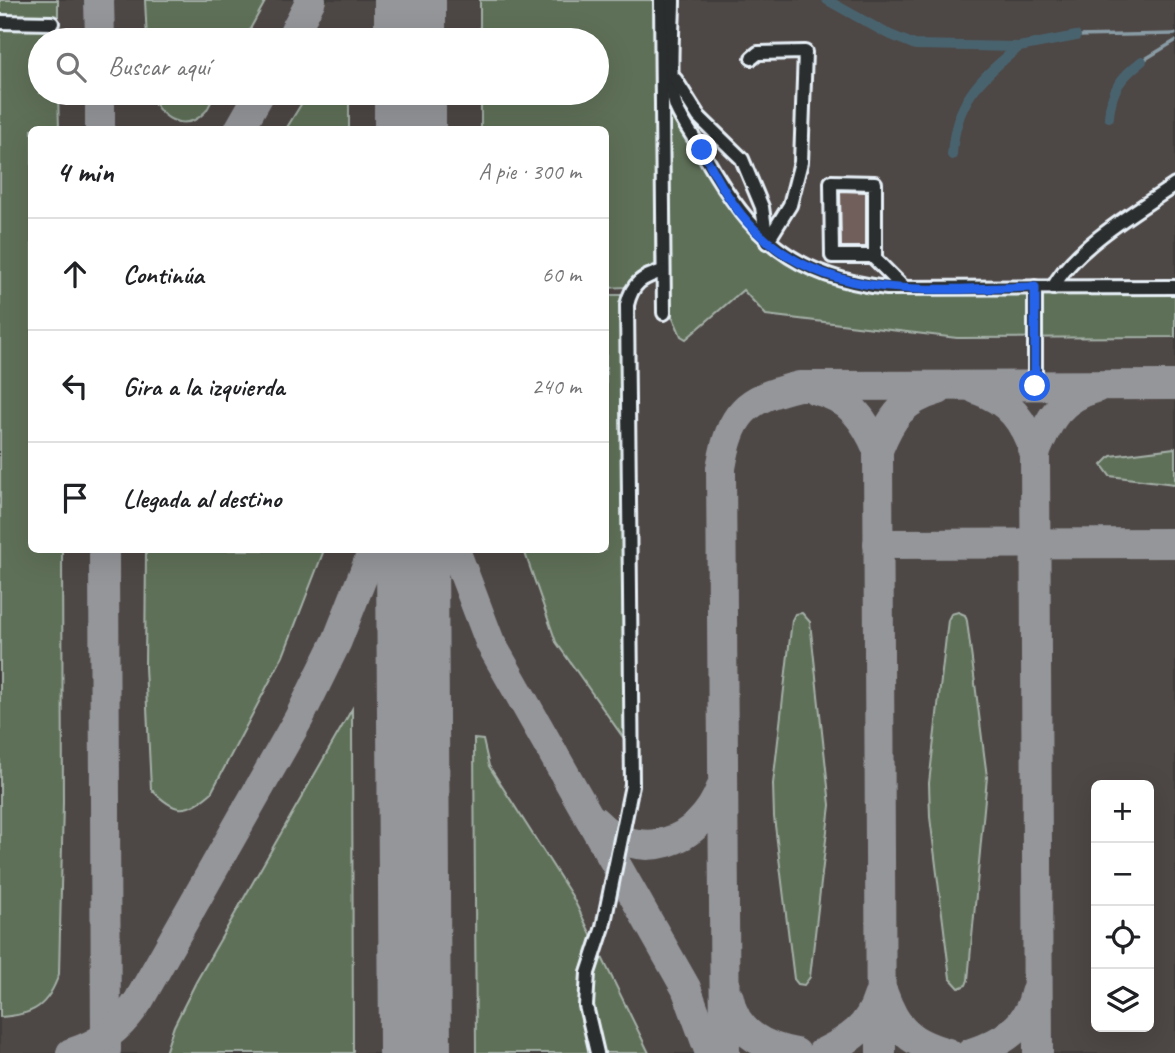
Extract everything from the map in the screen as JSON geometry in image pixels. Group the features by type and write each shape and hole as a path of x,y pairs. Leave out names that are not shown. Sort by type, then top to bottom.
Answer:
{"lane":[{"path":"661,0 664,313"},
{"path":"673,0 673,76 676,105 728,196 779,252 817,273 856,285 904,288 1175,287"},
{"path":"0,22 52,23"},
{"path":"752,58 758,53 805,52 801,162 790,205 768,242"},
{"path":"662,95 673,76"},
{"path":"673,76 699,117 742,159 762,207 768,242"},
{"path":"875,259 875,183 831,182 832,256 872,256 875,259 904,288"},
{"path":"1053,288 1059,275 1112,228 1175,185"},
{"path":"597,1053 586,1006 588,973 603,927 632,785 627,305 634,285 643,277 663,271"},
{"path":"1035,287 1035,386"}],"shaded area":[{"path":"0,0 1175,0 1175,1053 0,1053"}],"green space":[{"path":"0,0 58,0 58,28 28,28 28,105 58,105 59,126 28,126 28,553 62,553 63,802 59,974 50,994 38,1007 22,1014 0,1017"},
{"path":"145,0 266,0 251,28 146,28"},
{"path":"480,0 655,0 655,265 640,271 625,287 609,288 609,126 481,126 481,105 609,105 609,28 480,28"},
{"path":"156,105 209,105 197,119 188,122 172,120"},
{"path":"301,105 349,105 349,126 288,126"},
{"path":"676,105 753,229 854,288 1175,287 1175,337 957,338 766,315 743,290 686,339 681,336 668,306 668,116"},
{"path":"609,295 623,295 625,740 556,642 525,553 609,553"},
{"path":"1175,448 1175,484 1110,476 1102,465 1111,456"},
{"path":"146,553 323,553 283,656 211,793 187,808 174,807 151,789 145,667"},
{"path":"958,612 965,615 967,621 987,777 968,980 966,985 959,988 950,978 930,817 929,783 948,620 951,614"},
{"path":"802,613 810,622 830,805 810,977 804,985 798,984 794,979 774,817 773,784 792,620 795,614"},
{"path":"352,709 353,1053 165,1053 174,1026 196,982"},
{"path":"474,739 483,740 489,766 572,896 649,1053 476,1053"}],"building":[{"path":"840,191 866,192 866,247 841,247"}],"waterway":[{"path":"827,0 886,33 915,45 1019,47 1076,36"},
{"path":"1076,36 1175,34"},
{"path":"1142,61 1175,41"},
{"path":"952,155 958,120 972,93 992,70 1019,47"},
{"path":"1109,117 1118,85 1142,61"}],"taxiway":[{"path":"99,0 100,28"},
{"path":"296,28 311,0"},
{"path":"100,105 100,126"},
{"path":"241,126 253,105"},
{"path":"725,1053 721,468 736,421 753,403 799,386 1175,385"},
{"path":"1035,454 1056,412 1073,398 1096,388"},
{"path":"976,389 1007,406 1026,432 1035,454 1038,1053"},
{"path":"816,390 838,399 855,412 868,429 878,450"},
{"path":"881,1053 878,450 899,412 915,399 938,390"},
{"path":"878,544 1175,543"},
{"path":"104,553 106,1050"},
{"path":"71,1053 92,1045 110,1033 139,1000 299,718 337,641 372,553"},
{"path":"456,553 490,642 686,988 710,1053"},
{"path":"595,821 612,835 630,843 648,845 667,842 699,823 712,807 721,788"},
{"path":"883,993 893,1017 906,1033 924,1045 948,1053"},
{"path":"971,1053 1003,1039 1012,1032 1032,1005 1035,993"},
{"path":"822,1053 857,1031 869,1017 878,997"},
{"path":"729,998 737,1021 744,1029 762,1042 796,1053"}],"runway":[{"path":"410,0 410,28"},
{"path":"410,105 410,126"},
{"path":"412,553 415,1053"}],"route":[{"path":"702,150 728,196 753,229 779,252 817,273 856,285 887,288 1035,287 1035,386"}]}
